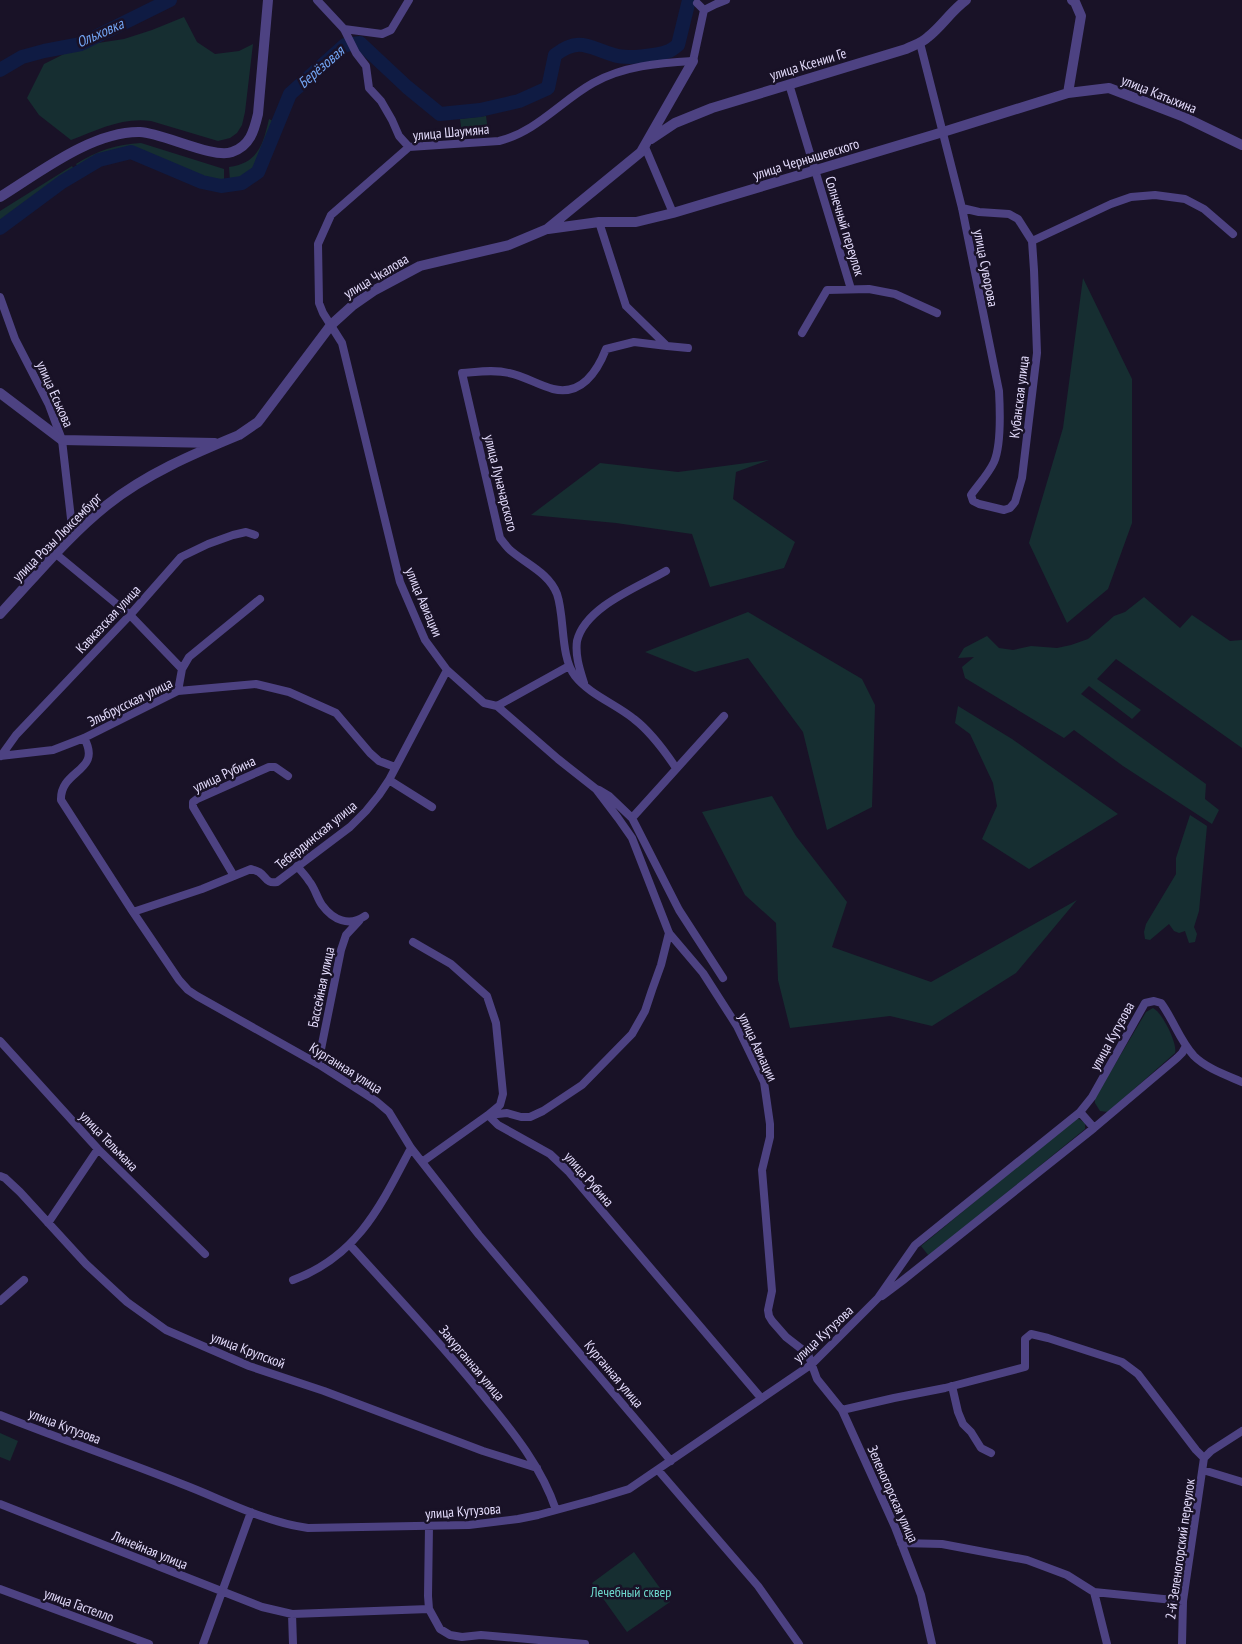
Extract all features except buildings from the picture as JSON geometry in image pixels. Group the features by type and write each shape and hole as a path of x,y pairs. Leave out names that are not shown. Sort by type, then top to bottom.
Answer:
{"street":[{"path":"0,197 76,151 97,141 115,136 131,133 150,134 219,154 231,152 245,145 255,130 258,114 268,0"},
{"path":"318,0 344,29 356,53 366,66 369,88 380,101 400,136 409,147"},
{"path":"344,29 382,34 391,30 409,0"},
{"path":"697,3 704,10 726,0"},
{"name":"улица Ксении Ге","path":"647,144 663,130 689,116 906,49 920,43 938,28 957,6 966,0"},
{"path":"1068,93 1081,16 1072,0"},
{"name":"улица Чкалова","path":"62,440 218,444 238,435 258,422 331,325 352,306 375,290 420,266 509,245 547,229 641,152 647,144 693,62 704,10"},
{"name":"улица Суворова","path":"920,43 962,208 999,391 1000,408 994,463 972,495"},
{"name":"улица Шаумяна","path":"331,325 320,303 318,244 331,215 409,147 500,141 524,132 593,83 622,71 667,63 693,62"},
{"name":"Солнечный переулок","path":"789,84 851,289"},
{"name":"улица Катыхина","path":"1068,93 1109,88 1182,116 1242,145"},
{"name":"улица Чернышевского","path":"547,229 599,222 636,222 672,213 1068,93"},
{"path":"647,144 672,213"},
{"path":"1032,241 1111,204 1131,197 1155,195 1185,199 1204,209 1233,234"},
{"name":"Кубанская улица","path":"962,208 1013,216 1018,219 1032,241 1037,353 1022,478 1015,502 1010,508 1004,510 979,504 973,501 972,495"},
{"path":"599,222 626,306 667,346 688,348"},
{"name":"Солнечный переулок","path":"802,333 827,290 868,288 895,294 937,313"},
{"name":"улица Еськова","path":"0,297 15,339 49,405 62,440 73,536"},
{"name":"улица Авиации","path":"331,325 342,343 400,582 425,640 448,670 484,703 497,706 558,759 596,789 610,796 632,818 679,910 723,978"},
{"name":"улица Луначарского","path":"569,666 557,595 551,583 534,566 510,550 500,538 462,373 486,371 509,373 553,389 567,390 580,386 591,376 600,365 606,348 634,342 667,346"},
{"path":"0,393 62,440"},
{"name":"улица Розы Люксембург","path":"0,614 73,536 107,505 171,465 218,444"},
{"name":"Кавказская улица","path":"0,756 16,735 130,615 181,557 233,535 246,532 255,534"},
{"path":"56,554 130,615 182,669"},
{"path":"585,685 577,658 578,641 592,614 604,605 666,571"},
{"path":"178,691 182,669 189,657 260,599"},
{"path":"497,706 569,666 585,685 635,719 660,745 676,768"},
{"name":"Тебердинская улица","path":"132,912 202,889 251,869 260,873 268,882 277,882 350,826 379,795 389,780 448,670"},
{"name":"Эльбрусская улица","path":"0,756 54,750 84,738 178,691 256,684 289,692 336,713 370,754 379,761 395,767"},
{"path":"632,818 724,716"},
{"name":"Курганная улица","path":"84,738 89,748 90,756 86,763 64,784 60,792 61,800 132,912 179,980 188,990 318,1064 376,1101 389,1112 411,1148 479,1235 671,1461"},
{"name":"улица Рубина","path":"234,876 193,807 193,802 269,767 275,767 288,776"},
{"path":"389,780 432,807"},
{"name":"улица Авиации","path":"596,789 632,838 669,933 704,973 737,1026 764,1082 770,1124 770,1137 762,1170 772,1291 768,1310 769,1316 786,1337 808,1354 812,1364"},
{"name":"Бассейная улица","path":"297,866 310,881 322,905 332,915 342,921 351,923 362,918 346,935 318,1064"},
{"path":"488,1115 507,1113 521,1117 530,1117 543,1111 582,1085 598,1069 632,1034 645,1011 661,965 669,933"},
{"path":"413,942 451,964 488,996 496,1022 503,1094 500,1105 422,1162"},
{"name":"улица Кутузова","path":"0,1415 277,1522 308,1528 469,1526 518,1519 556,1510 629,1489 812,1364 878,1298 915,1246 1080,1112 1092,1097 1144,1003 1154,1001 1161,1003 1194,1057 1204,1064 1242,1082"},
{"name":"улица Тельмана","path":"0,1041 98,1149 205,1254"},
{"name":"улица Кутузова","path":"878,1298 1094,1128 1177,1058 1186,1046"},
{"path":"1080,1112 1094,1128"},
{"name":"улица Рубина","path":"488,1115 498,1125 550,1154 568,1171 761,1398"},
{"path":"293,1280 310,1274 350,1245 380,1208 411,1148"},
{"path":"48,1223 98,1149"},
{"name":"улица Крупской","path":"0,1176 5,1178 20,1192 86,1264 127,1302 166,1330 249,1366 324,1391 483,1451 537,1468"},
{"name":"Закурганная улица","path":"350,1245 454,1359 521,1442 537,1468 556,1510"},
{"path":"0,1301 24,1280"},
{"path":"842,1410 1025,1368 1025,1339 1030,1334 1122,1362 1138,1374 1204,1458 1211,1451 1242,1431"},
{"name":"Зеленогорская улица","path":"812,1364 818,1379 842,1410 901,1543 920,1595 932,1644"},
{"path":"952,1386 963,1424 971,1432 981,1448 991,1453"},
{"name":"2-й Зеленогорский переулок","path":"1182,1644 1183,1601 1204,1458"},
{"path":"658,1470 758,1586 799,1644"},
{"path":"1203,1470 1242,1482"},
{"name":"Линейная улица","path":"0,1504 262,1607 292,1614 429,1609"},
{"path":"203,1644 251,1512"},
{"path":"428,1526 429,1609 440,1629 450,1636 481,1635 586,1644"},
{"path":"901,1543 942,1544 1027,1560 1067,1575 1094,1592 1183,1601"},
{"name":"улица Гастелло","path":"0,1589 149,1644"},
{"path":"1094,1592 1107,1644"},
{"path":"292,1614 292,1644"}],"green space":[{"path":"184,17 197,42 215,54 239,51 253,44 242,125 237,133 230,138 218,141 151,121 141,120 110,125 71,140 39,115 27,98 44,64 68,52 98,43 124,39"},
{"path":"486,116 488,131 462,133 460,119"},
{"path":"269,119 275,122 255,169 241,180 230,181 229,167 247,161 258,151"},
{"path":"141,143 224,169 224,182 203,179 131,150 97,158 79,169 76,164 91,155 107,149"},
{"path":"72,166 75,171 0,225 0,211"},
{"path":"1083,278 1132,379 1132,523 1108,589 1067,623 1029,543 1063,428"},
{"path":"769,460 736,472 733,499 795,542 784,568 710,587 692,534 616,523 531,515 600,463 678,472"},
{"path":"1144,597 1180,628 1192,615 1230,641 1242,640 1242,748 1116,659 1097,679 1141,710 1132,719 1089,686 1081,694 1206,784 1205,799 1219,810 1212,824 1123,766 1074,730 1064,738 965,678 962,667 974,657 958,658 964,648 987,636 999,648 1013,650 1031,646 1057,648 1071,645 1088,639 1114,616 1125,612"},
{"path":"748,612 862,679 875,705 872,807 827,830 803,732 748,658 695,672 645,652"},
{"path":"958,706 1012,739 1118,814 1029,869 982,839 997,806 993,783 970,734 955,723"},
{"path":"772,796 796,836 847,902 832,947 931,982 1077,900 1016,973 932,1026 890,1016 790,1028 778,980 776,923 745,895 702,812"},
{"path":"1190,815 1207,826 1199,911 1194,927 1197,934 1195,942 1189,943 1185,931 1179,933 1174,931 1169,924 1150,940 1145,939 1146,924 1176,874 1176,858"},
{"path":"1153,1008 1161,1015 1168,1029 1174,1043 1175,1053 1108,1112 1100,1111 1095,1103 1095,1098 1146,1012"},
{"path":"1076,1118 1085,1123 1085,1129 929,1256 921,1246"},
{"path":"0,1433 18,1441 10,1461 0,1457"},
{"name":"Лечебный сквер","path":"634,1552 670,1602 627,1632 592,1583"}],"waterway":[{"name":"Ольховка","path":"0,70 22,57 81,44 170,0"},
{"name":"Берёзовая","path":"0,228 62,182 99,160 131,152 202,182 221,186 242,183 258,172 290,94 345,45 360,43 407,87 440,114 480,110 519,101 548,88 555,55 571,46 584,45 626,57 649,56 670,51 678,45 689,0"}]}
